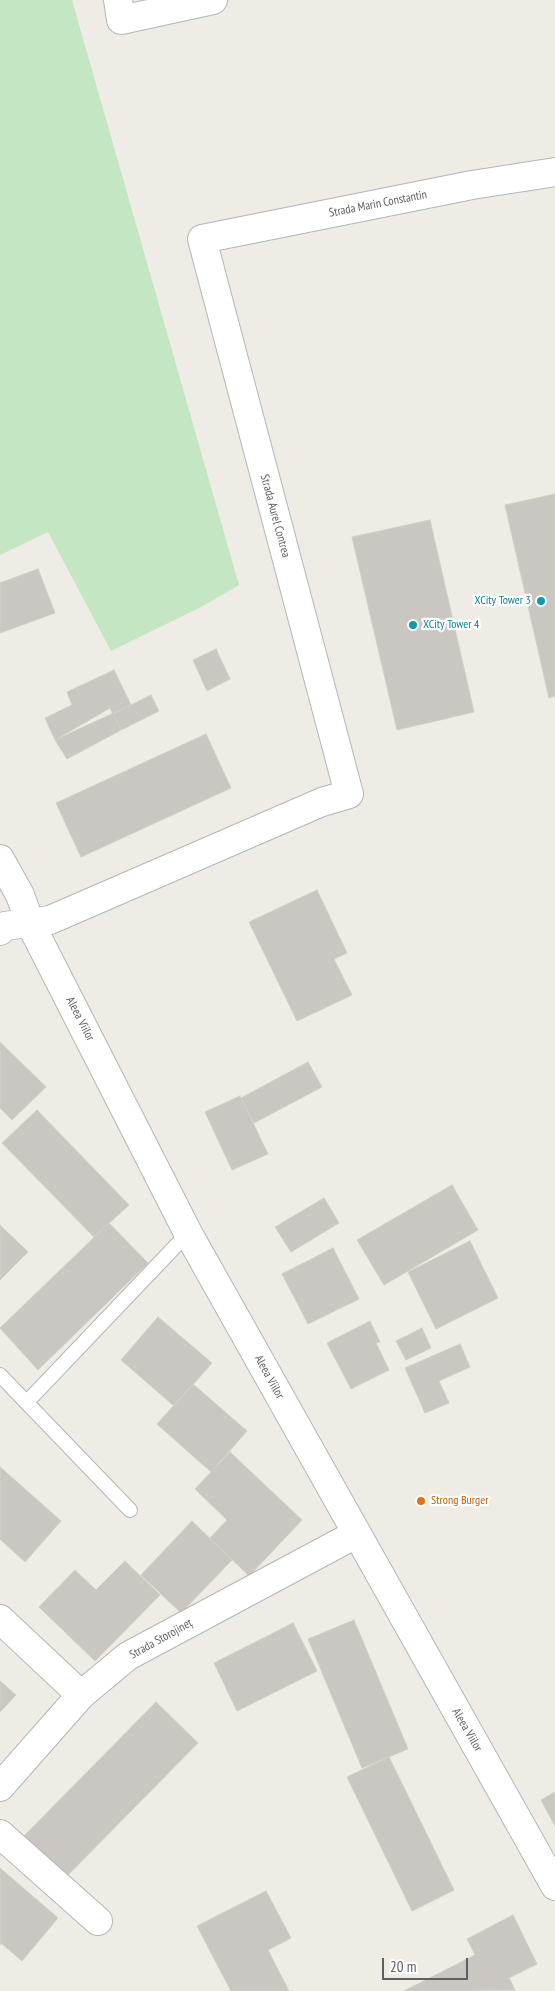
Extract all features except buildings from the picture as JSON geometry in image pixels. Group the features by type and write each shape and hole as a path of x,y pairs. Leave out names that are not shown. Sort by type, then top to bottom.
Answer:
{"street":[{"path":"120,10 213,0"},
{"name":"Strada Marin Constantin","path":"202,239 472,185 555,172"},
{"name":"Strada Aurel Contrea","path":"30,923 50,920 322,802 349,794 202,239"},
{"name":"Aleea Viilor","path":"0,859 20,895 30,923 188,1233 555,1886"},
{"path":"0,931 5,926 30,923"},
{"name":"Strada Storojineț","path":"0,1787 82,1695 128,1656 356,1534"},
{"path":"0,1619 82,1695"},
{"path":"0,1834 98,1921"}],"lane":[{"path":"27,1402 188,1233"},
{"path":"0,1375 130,1510"}],"green space":[{"path":"0,0 72,0 239,585 203,606 111,651 48,532 0,555"}],"place":[{"name":"XCity Tower 3","path":"541,601"},
{"name":"XCity Tower 4","path":"413,625"},
{"name":"Strong Burger","path":"421,1501"}]}
